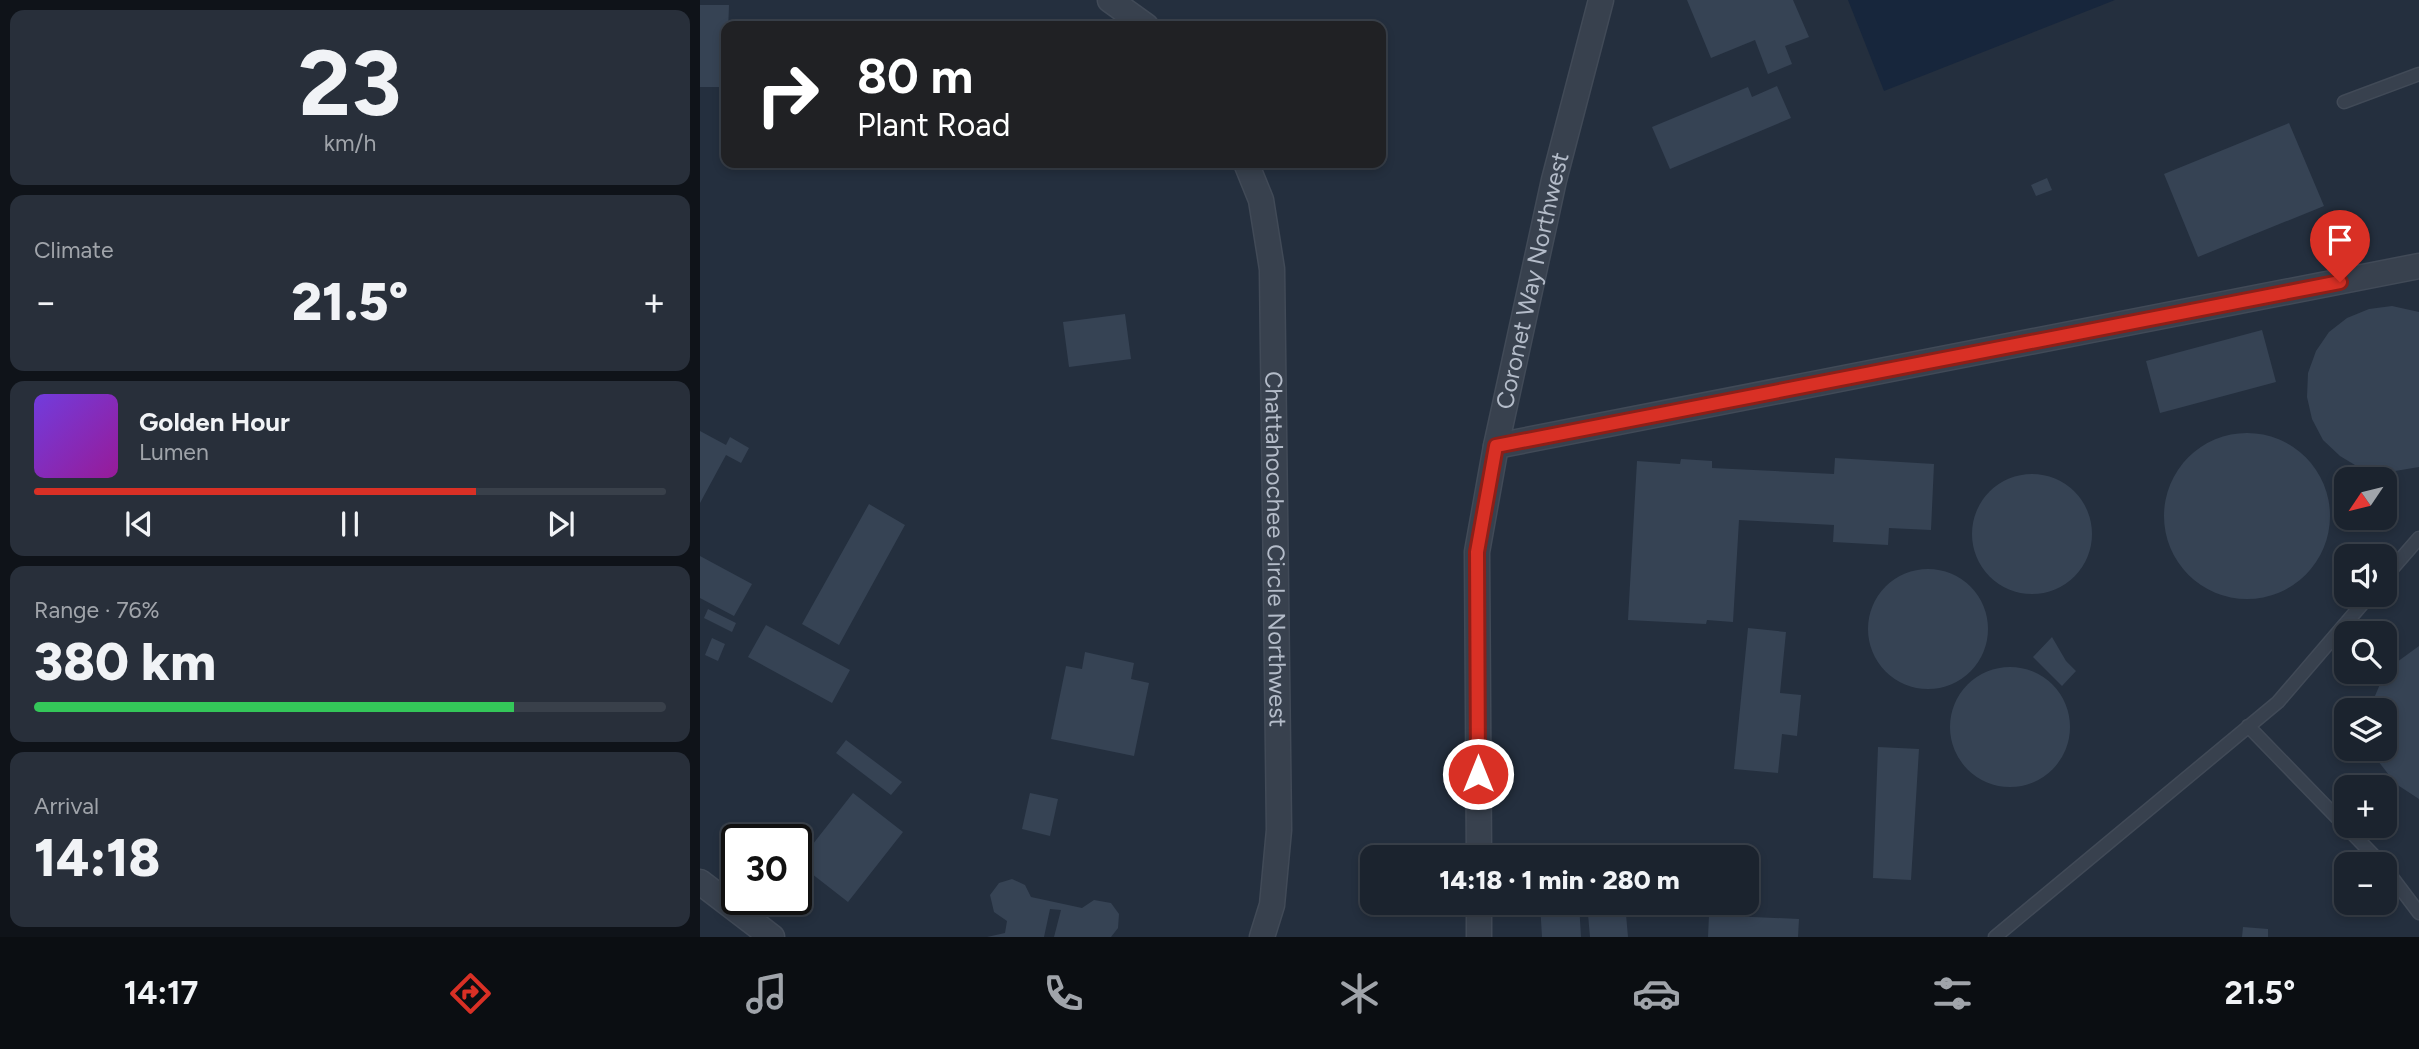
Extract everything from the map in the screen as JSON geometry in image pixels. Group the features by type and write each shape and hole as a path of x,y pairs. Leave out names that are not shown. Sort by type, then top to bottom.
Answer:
{"street":[{"path":"1110,0 1139,21"},
{"name":"Coronet Way Northwest","path":"1479,845 1477,552 1496,446 1554,180 1601,0"},
{"name":"Chattahoochee Circle Northwest","path":"1248,168 1261,200 1272,269 1279,831 1272,905 1262,937"},
{"path":"1496,446 2419,267"},
{"path":"700,882 772,937"},
{"path":"1479,915 1479,937"}],"lane":[{"path":"2344,102 2419,74"},
{"path":"2397,563 2419,538"},
{"path":"1995,937 2278,702 2360,607"},
{"path":"2248,726 2370,852"},
{"path":"2397,883 2419,913"}],"water":[{"path":"1848,0 2115,0 1884,91"}],"building":[{"path":"1687,0 1793,0 1809,37 1785,46 1792,64 1768,74 1755,40 1711,58"},
{"path":"700,5 729,5 728,21 721,21 721,87 700,87"},
{"path":"1777,86 1791,118 1670,169 1652,127 1748,87 1752,97"},
{"path":"2289,123 2324,206 2198,257 2164,174"},
{"path":"2047,178 2052,190 2036,196 2031,185"},
{"path":"2392,306 2419,312 2419,467 2398,470 2398,467 2358,467 2340,456 2323,440 2312,419 2307,397 2308,373 2316,351 2329,332 2347,318 2369,309"},
{"path":"1125,314 1131,359 1069,367 1063,322"},
{"path":"2262,330 2276,382 2160,413 2146,361"},
{"path":"700,431 726,445 730,437 749,448 741,463 726,455 700,503"},
{"path":"2247,433 2279,439 2306,457 2324,484 2330,516 2324,548 2306,575 2279,593 2247,599 2215,593 2188,575 2170,548 2164,516 2170,484 2188,457 2215,439"},
{"path":"1835,458 1934,464 1931,530 1889,528 1888,545 1833,542 1834,525 1739,520 1733,622 1707,620 1706,624 1628,620 1637,461 1680,464 1681,459 1712,461 1712,468 1834,474"},
{"path":"2032,474 2055,479 2074,492 2087,511 2092,534 2087,557 2074,576 2055,589 2032,594 2009,589 1990,576 1977,557 1972,534 1977,511 1990,492 2009,479"},
{"path":"869,504 905,525 839,645 802,624"},
{"path":"700,556 752,584 734,616 700,598"},
{"path":"1928,569 1951,574 1970,587 1983,606 1988,629 1983,652 1970,671 1951,684 1928,689 1905,684 1886,671 1873,652 1868,629 1873,606 1886,587 1905,574"},
{"path":"708,609 736,623 732,632 704,618"},
{"path":"766,625 850,670 832,703 748,657"},
{"path":"1748,628 1786,632 1780,693 1801,695 1797,736 1782,734 1778,773 1734,769"},
{"path":"2052,637 2066,661 2076,671 2062,686 2033,657"},
{"path":"712,638 725,644 718,661 705,655"},
{"path":"2419,646 2419,799 2397,785 2397,775 2389,775 2378,761 2397,761 2397,698 2374,698 2380,684 2397,684 2397,662"},
{"path":"1085,652 1134,663 1131,679 1149,683 1134,756 1051,739 1066,666 1082,669"},
{"path":"2010,667 2033,672 2052,685 2065,704 2070,727 2065,750 2052,769 2033,782 2010,787 1987,782 1968,769 1955,750 1950,727 1955,704 1968,685 1987,672"},
{"path":"846,740 902,782 891,795 836,753"},
{"path":"1878,747 1919,749 1911,880 1873,878"},
{"path":"853,793 903,832 848,902 812,874 812,845"},
{"path":"1030,793 1058,799 1050,836 1022,829"},
{"path":"1012,879 1025,885 1031,897 1082,908 1094,900 1111,903 1119,914 1118,928 1111,937 1054,937 1061,910 1050,909 1044,937 987,937 1005,933 1007,921 994,912 990,895 999,883"},
{"path":"1541,915 1580,915 1581,937 1542,937"},
{"path":"1588,915 1626,915 1628,937 1590,937"},
{"path":"1709,915 1799,919 1798,937 1708,937"},
{"path":"2243,927 2268,929 2268,937 2242,937"}],"route":[{"path":"1478,774 1477,552 1496,446 2340,282"}]}
